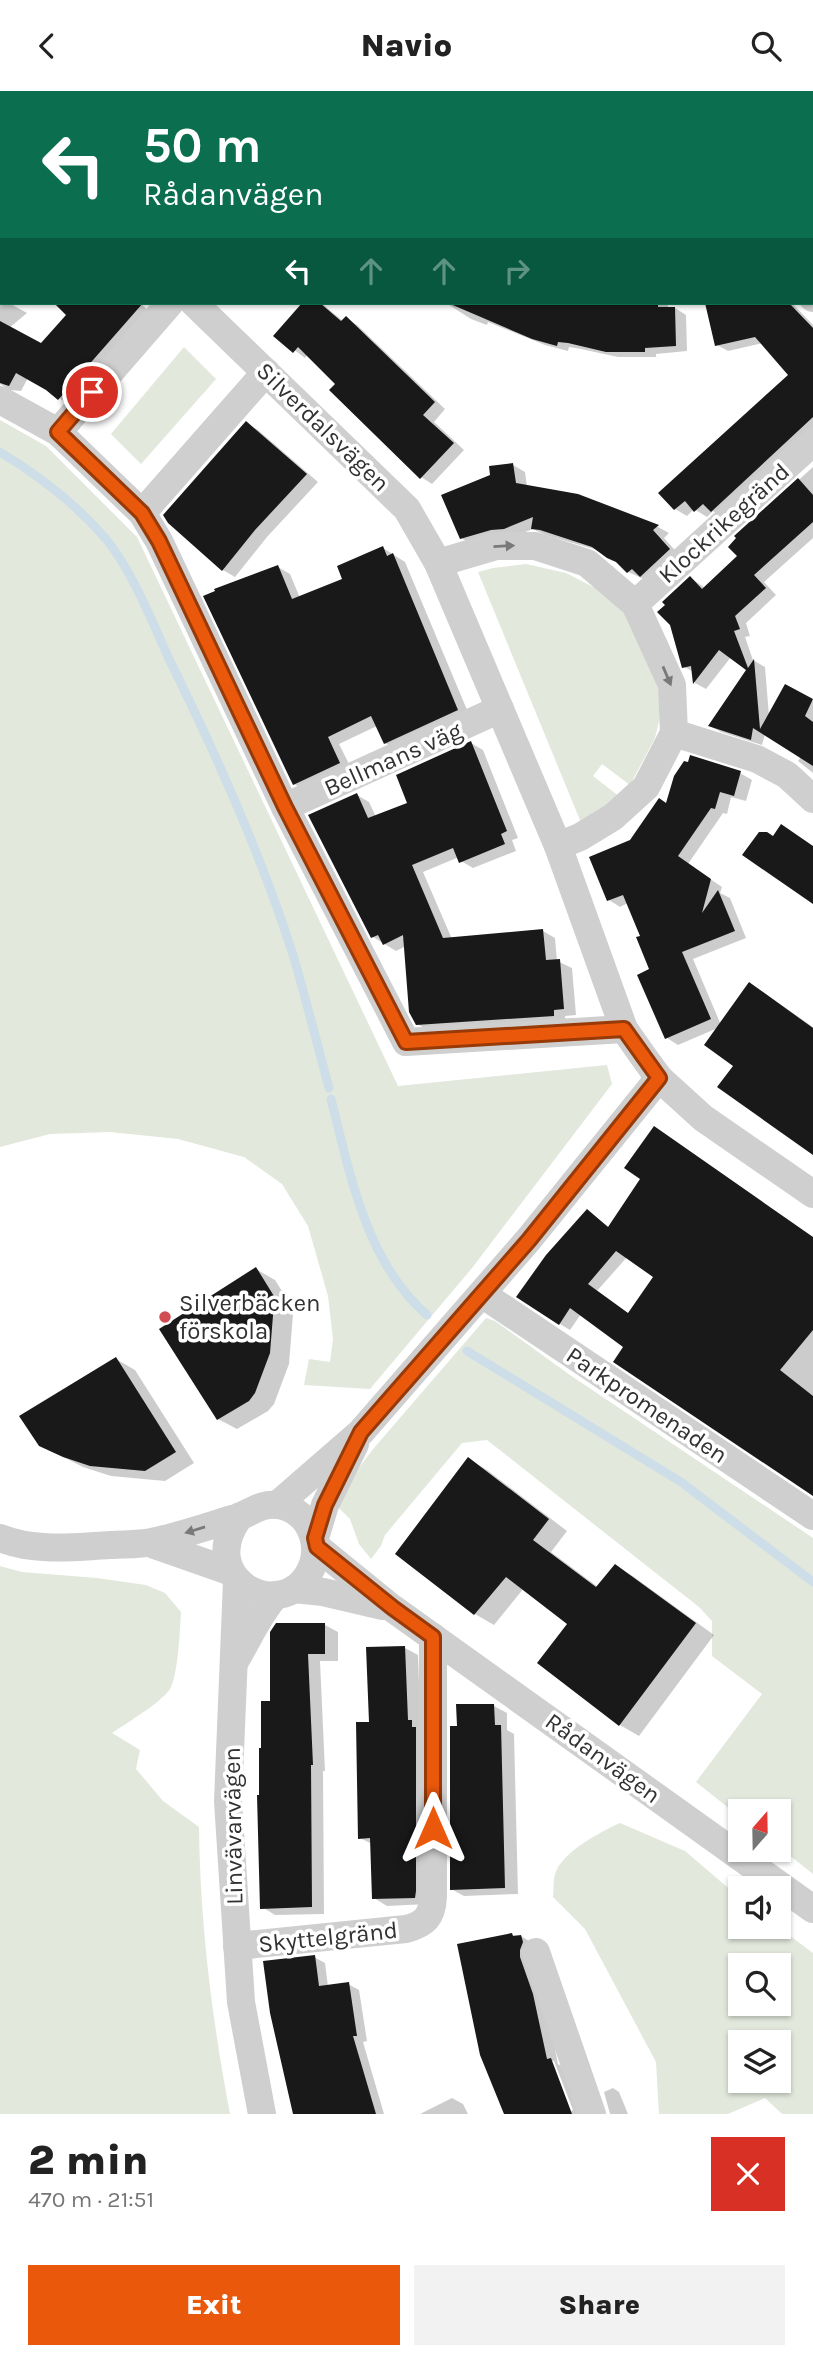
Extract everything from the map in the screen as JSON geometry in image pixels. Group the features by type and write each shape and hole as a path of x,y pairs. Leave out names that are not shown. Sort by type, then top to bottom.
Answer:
{"street":[{"path":"58,432 168,305"},
{"name":"Silverdalsvägen","path":"196,305 407,509 438,563 558,846 624,1029 659,1078 703,1118 813,1194"},
{"path":"142,513 266,372"},
{"path":"0,400 58,432 142,513 159,541 285,807 406,1042 624,1029"},
{"name":"Klockrikegränd","path":"635,604 813,442"},
{"path":"438,563 496,546 535,546 587,563 635,604 672,685 674,733 646,787 613,817 580,837 558,846"},
{"name":"Bellmans väg","path":"285,807 500,709"},
{"path":"674,733 757,759 787,775 813,799"},
{"path":"277,1505 361,1432 482,1294 659,1078"},
{"name":"Parkpromenaden","path":"482,1294 813,1516"},
{"path":"285,1592 304,1581 312,1569 325,1505 361,1432"},
{"name":"Rådanvägen","path":"0,1538 45,1548 149,1543 240,1516 262,1505 277,1505 292,1510 305,1520 316,1542 393,1608 813,1909"},
{"path":"233,1576 226,1552 230,1529 240,1516"},
{"name":"Rådanvägen","path":"149,1543 233,1576 250,1590 260,1594 323,1592 393,1608"},
{"name":"Linvävarvägen","path":"233,1576 234,1663 228,1801 241,2002 262,2114"},
{"name":"Linvävarvägen","path":"234,1663 263,1609 285,1592"},
{"name":"Skyttelgränd","path":"237,1946 406,1930 428,1920 433,1909 433,1637"},
{"path":"537,1952 592,2114"}],"shaded area":[{"path":"184,347 216,379 141,464 111,434"},
{"path":"0,420 46,446 137,537 398,1086 607,1065 612,1084 472,1268 370,1389 304,1385 309,1359 330,1362 333,1339 328,1296 308,1226 282,1184 244,1157 178,1139 110,1132 50,1134 0,1147"},
{"path":"526,564 566,573 601,591 618,604 646,642 661,699 655,738 630,785 602,764 593,776 620,797 582,825 478,572"},
{"path":"486,1318 495,1321 570,1375 813,1538 813,1874 791,1857 791,1799 728,1799 728,1807 696,1782 762,1694 712,1656 712,1621 699,1607 487,1440 462,1443 385,1535 371,1559 359,1544 350,1519 338,1507 354,1474"},
{"path":"0,1566 22,1572 146,1585 165,1593 181,1612 177,1663 170,1689 152,1706 112,1733 140,1750 136,1769 163,1801 199,1827 208,1971 230,2114 0,2114"},
{"path":"620,1823 685,1851 728,1888 728,1939 791,1939 791,1937 813,1953 813,2114 782,2114 765,2098 728,2114 659,2114 656,2062 585,1929 553,1897 555,1874 559,1866 592,1837"}],"building":[{"path":"56,305 141,305 58,400 16,373 9,386 0,383 0,321 41,343 66,315"},
{"path":"300,305 322,305 341,321 346,316 435,402 423,415 454,443 420,479 329,390 335,384 298,347 293,353 273,336"},
{"path":"453,305 675,307 676,346 645,348 645,352 606,352 568,343 558,342 557,346 532,339"},
{"path":"705,305 791,305 813,328 813,417 711,512 703,504 694,512 685,501 674,510 658,493 788,375 755,337 715,346"},
{"path":"246,421 307,474 255,530 222,571 168,523 163,515"},
{"path":"513,463 516,483 578,494 659,525 653,530 670,549 640,577 632,569 627,573 616,562 592,547 531,529 533,517 504,529 460,539 441,495 490,475 489,466"},
{"path":"798,478 813,495 813,522 754,575 766,588 735,616 740,629 734,631 748,668 754,659 760,729 785,684 813,699 805,716 813,722 813,766 753,728 751,740 708,726 746,670 719,650 693,684 691,666 682,668 670,625 657,612 665,605 662,602 690,576 702,589 737,556 728,547 736,538 734,536"},
{"path":"383,546 387,556 393,553 458,710 384,744 371,716 328,737 340,763 293,785 203,596 215,591 214,589 278,565 292,599 342,579 337,566"},
{"path":"471,741 507,831 501,834 505,844 459,863 453,848 412,865 443,938 543,929 546,960 560,959 564,1009 554,1010 554,1016 416,1025 409,1012 403,935 383,945 378,935 371,938 308,815 357,793 368,818 407,803 396,775"},
{"path":"690,755 741,771 734,796 720,792 715,809 711,808 678,856 711,879 702,913 718,890 735,931 682,952 711,1019 665,1039 637,975 649,969 636,937 640,936 623,895 607,901 589,857 630,840 659,798 666,803 674,776 684,761 688,762"},
{"path":"781,824 813,846 813,904 742,855 759,832 767,832 773,836"},
{"path":"749,982 813,1028 813,1155 717,1087 733,1066 704,1045"},
{"path":"654,1126 813,1237 813,1330 780,1370 813,1396 813,1496 613,1362 623,1347 570,1308 559,1325 516,1297 546,1255 587,1209 608,1227 640,1179 624,1168","holes":["616,1251 653,1277 628,1313 588,1284"]},
{"path":"256,1267 277,1301 274,1303 270,1353 255,1393 249,1401 217,1420 159,1329"},
{"path":"116,1357 176,1452 145,1471 90,1466 39,1446 19,1416"},
{"path":"468,1457 549,1519 533,1540 596,1587 615,1564 696,1623 619,1726 537,1663 567,1624 506,1577 474,1615 395,1554"},
{"path":"276,1623 325,1623 325,1654 308,1654 313,1765 312,1907 260,1909 257,1795 261,1701 270,1701 270,1632"},
{"path":"405,1646 408,1720 412,1720 412,1727 416,1727 416,1891 415,1898 372,1899 370,1838 358,1839 356,1722 369,1722 366,1647"},
{"path":"456,1704 494,1704 495,1725 501,1725 505,1888 450,1890 450,1726 457,1726"},
{"path":"512,1933 513,1936 521,1935 523,1942 520,1957 533,1994 547,2059 551,2058 572,2114 504,2114 480,2055 457,1944"},
{"path":"315,1955 319,1986 349,1982 357,2036 353,2036 376,2114 293,2114 270,2013 263,1961"}],"waterway":[{"path":"0,452 43,481 82,514 116,552 133,582 221,769 267,880 293,955 329,1088"},
{"path":"331,1099 345,1157 363,1215 375,1243 406,1294 427,1315"},
{"path":"467,1351 681,1482 813,1582"}],"place":[{"name":"Silverbäcken förskola","path":"165,1317"}],"route":[{"path":"92,392 58,432 142,513 159,541 285,807 406,1042 624,1029 659,1078 529,1240 361,1432 325,1505 315,1538 317,1547 338,1565 433,1637 433,1828"}]}
